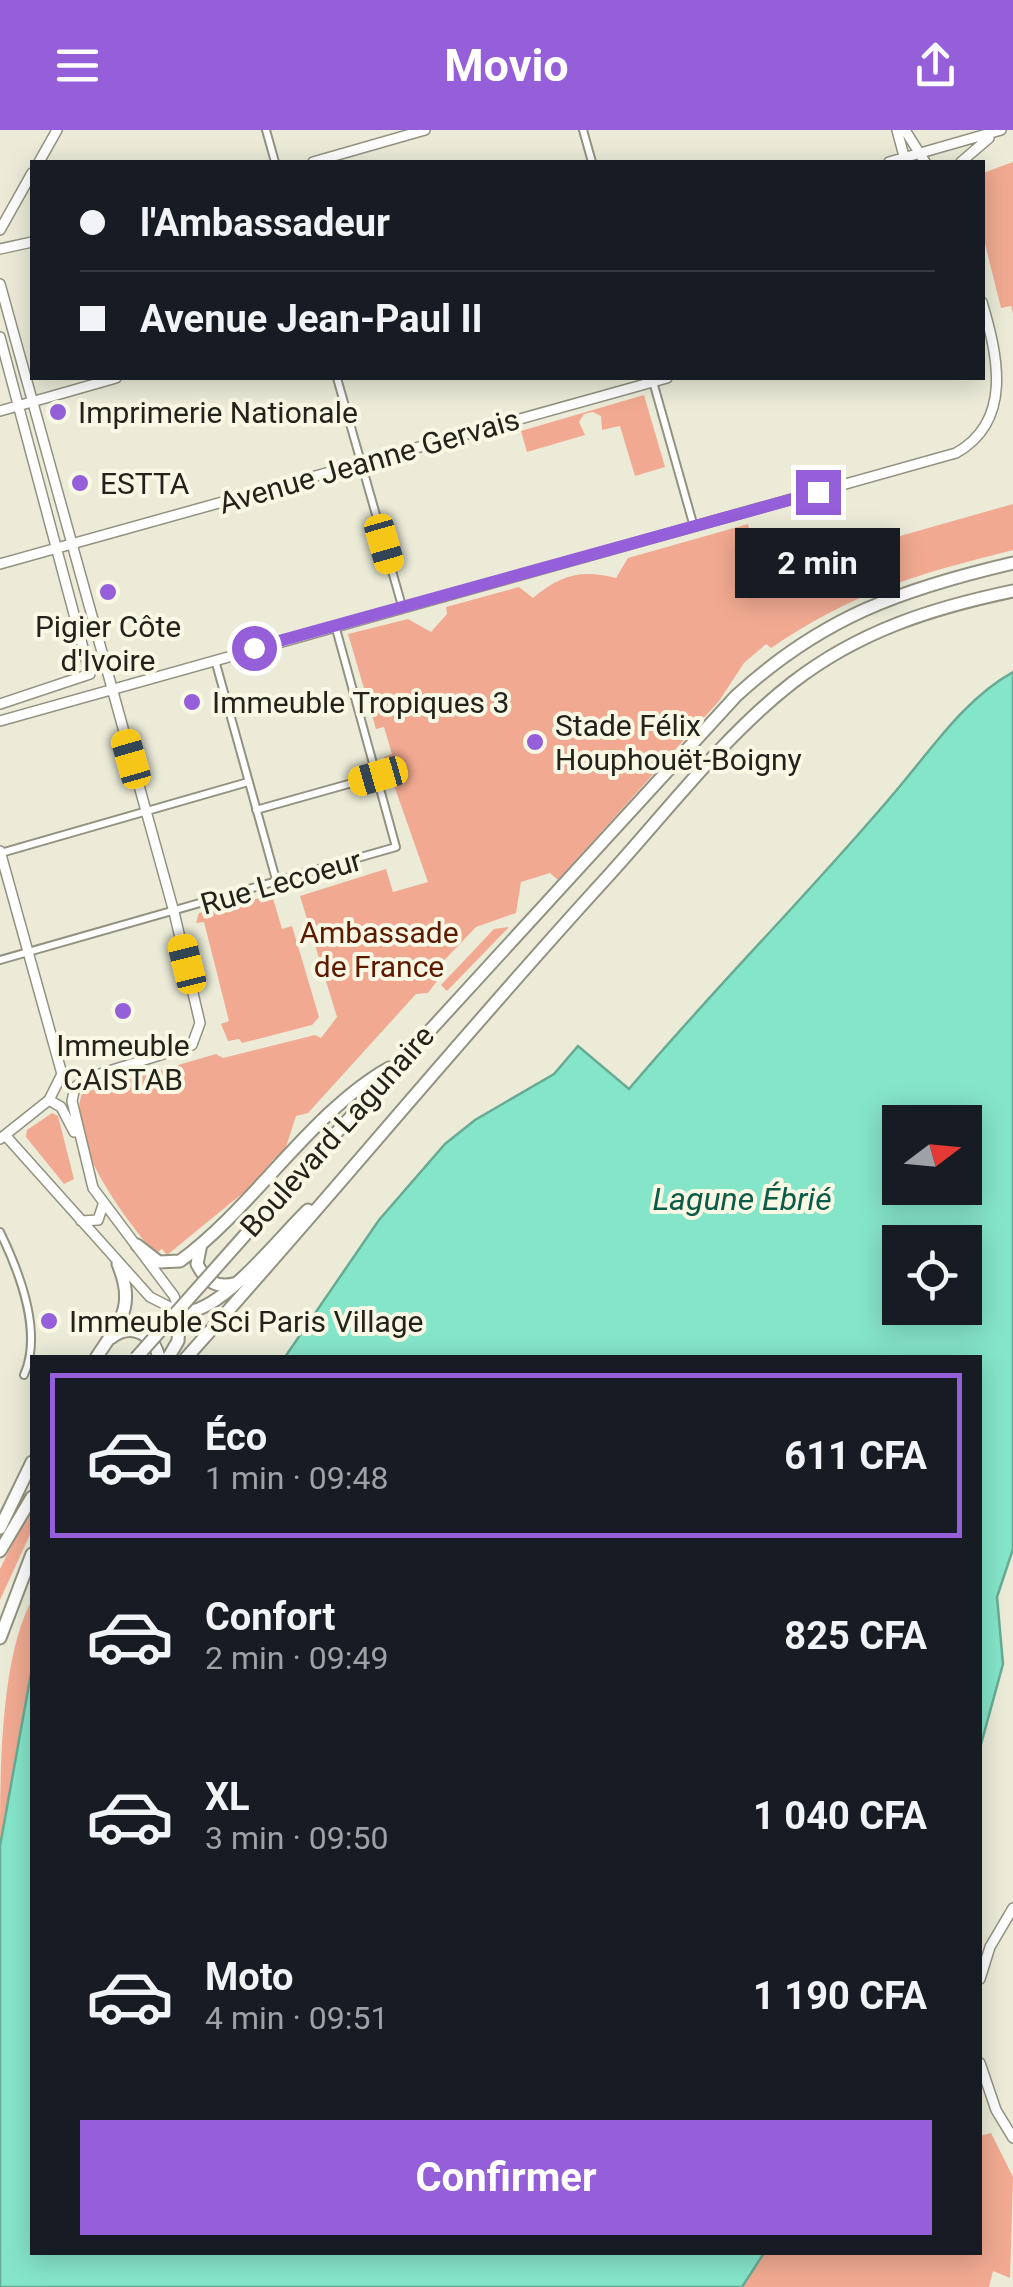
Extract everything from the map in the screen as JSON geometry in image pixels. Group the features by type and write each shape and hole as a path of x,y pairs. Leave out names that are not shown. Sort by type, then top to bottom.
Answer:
{"highway":[{"name":"Boulevard Lagunaire","path":"139,1355 397,1063 768,666 859,608 920,586 1013,563"},
{"name":"Boulevard Lagunaire","path":"189,1355 558,931 738,734 792,684 853,643 935,607 1013,591"},
{"path":"136,1245 167,1264 180,1261 365,1082 397,1063"},
{"path":"170,1355 178,1341 180,1312 207,1307 338,1186"},
{"path":"200,1244 197,1264 206,1278 220,1286 237,1283"},
{"path":"98,1354 128,1305 128,1286 118,1264"},
{"path":"98,1354 115,1334 134,1330 153,1342 158,1355"},
{"path":"0,1528 30,1466"},
{"path":"0,1551 30,1500"},
{"path":"0,1638 30,1559"}],"street":[{"path":"39,160 58,130"},
{"path":"266,130 274,160"},
{"path":"320,160 426,130"},
{"path":"583,130 591,160"},
{"path":"896,130 905,160 922,158 1002,130"},
{"path":"904,130 922,158"},
{"path":"964,160 1002,130"},
{"path":"0,230 30,177"},
{"path":"0,249 30,242"},
{"path":"0,284 198,1008 196,1039 183,1049 90,1077 62,1074"},
{"path":"0,721 969,446 990,421 999,392 999,366 985,313"},
{"path":"0,337 90,674 111,689"},
{"path":"0,411 109,380"},
{"path":"338,380 402,606"},
{"path":"653,380 694,527"},
{"name":"Avenue Jeanne Gervais","path":"0,564 653,380"},
{"name":"Rue Lecoeur","path":"0,960 396,846 335,624"},
{"path":"215,658 277,883"},
{"path":"0,704 90,674"},
{"path":"256,810 378,776"},
{"path":"180,1312 156,1302 118,1264 2,1134 50,1100 62,1074 0,853 248,782"},
{"path":"90,1077 72,1094 88,1176 103,1204 174,1296 180,1312"},
{"path":"50,1100 61,1107 81,1148"},
{"path":"81,1221 98,1220 103,1204"},
{"path":"0,1232 24,1296 31,1346 24,1375"},
{"path":"982,1972 990,1947 1013,1908"},
{"path":"982,2069 996,2110 1013,2138"}],"green space":[{"path":"1013,162 1013,313 1011,306 1001,308 985,244 985,172"},
{"path":"644,395 665,467 635,476 620,426 602,430 601,416 593,412 584,414 579,422 585,435 527,452 521,431"},
{"name":"Ambassade de France","path":"1013,504 1013,550 887,587 830,612 771,648 766,644 744,663 719,701 558,880 550,873 521,882 516,913 476,927 433,972 437,981 428,993 416,994 308,1113 296,1116 284,1153 273,1160 254,1184 167,1255 162,1249 155,1254 115,1201 90,1156 79,1113 82,1093 216,1054 223,1058 315,1035 321,1038 337,1017 300,896 386,869 393,892 428,882 384,757 392,754 384,727 376,729 348,634 408,619 431,632 447,614 446,607 519,587 533,598 552,584 581,574 616,578 628,558 748,524 755,553 773,572"},
{"path":"272,895 282,929 292,926 319,1017 312,1025 242,1043 239,1039 228,1041 221,1024 229,1021 204,922 196,923 199,913"},
{"path":"509,927 447,991 441,985 494,929"},
{"path":"52,1113 58,1116 74,1179 64,1184 26,1137 27,1130"},
{"path":"30,1508 30,1534 0,1600 0,1569"},
{"path":"30,1604 30,1679 0,1846 4,1718 21,1624"},
{"path":"991,2133 1013,2177 1010,2278 993,2271 989,2287 742,2287 763,2255 982,2255 982,2135"}],"water":[{"name":"Lagune Ébrié","path":"1013,672 1013,1549 997,1597 1003,1664 982,1741 982,1355 286,1355 379,1220 445,1144 475,1120 554,1074 578,1046 629,1089 863,830 949,726 979,696"},
{"path":"30,1679 30,2255 763,2255 742,2287 0,2287 0,1846"}],"place":[{"name":"Imprimerie Nationale","path":"58,412"},
{"name":"ESTTA","path":"80,483"},
{"name":"Pigier Côte d'Ivoire","path":"108,592"},
{"name":"Immeuble Tropiques 3","path":"192,702"},
{"name":"Stade Félix Houphouët-Boigny","path":"535,742"},
{"name":"Immeuble CAISTAB","path":"123,1011"},
{"name":"Immeuble Sci Paris Village","path":"49,1321"}],"route":[{"path":"254,648 818,492"}]}
